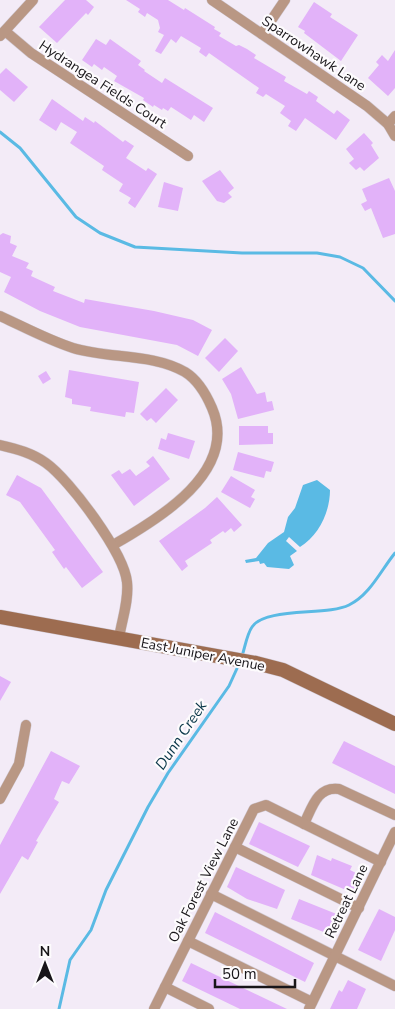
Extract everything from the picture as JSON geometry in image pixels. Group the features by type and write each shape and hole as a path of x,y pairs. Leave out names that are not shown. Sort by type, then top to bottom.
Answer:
{"street":[{"path":"2,33 33,0"},
{"name":"Sparrowhawk Lane","path":"212,0 367,106 391,120 395,136"},
{"path":"262,34 285,0"},
{"name":"Hydrangea Fields Court","path":"2,33 188,156"},
{"path":"0,316 74,348 164,364 186,373 205,391 218,420 217,441 211,464 194,489 134,534 113,545"},
{"path":"0,445 24,451 46,463 63,477 113,545 122,561 127,582 128,599 119,638"},
{"name":"East Juniper Avenue","path":"0,617 206,654 283,670 395,724"},
{"path":"0,799 19,764 26,725"},
{"path":"304,824 318,796 324,790 331,788 339,789 395,815"},
{"name":"Oak Forest View Lane","path":"156,1008 254,809 266,805 381,862"},
{"name":"Retreat Lane","path":"310,1006 395,832"},
{"path":"235,847 359,908"},
{"path":"211,894 395,986"},
{"path":"188,941 310,1006"},
{"path":"165,987 209,1009"}],"water":[{"path":"317,480 330,490 326,515 313,536 300,547 289,537 286,541 297,551 290,556 294,565 289,569 267,567 264,563 260,564 259,561 246,563 245,560 256,558 268,543 284,532 288,517 295,508 303,485"}],"building":[{"path":"65,0 86,0 94,7 88,15 86,13 57,43 39,27"},
{"path":"126,0 168,0 184,10 185,8 215,27 214,29 221,33 219,36 236,46 239,45 247,49 256,55 254,58 286,77 284,81 307,94 309,91 318,97 316,101 334,114 337,110 350,120 336,140 305,118 296,131 288,126 291,121 280,113 285,106 266,94 263,97 256,93 259,88 209,53 206,57 199,52 201,48 181,36 176,43 171,39 161,54 155,51 164,35 158,32 160,28 158,20 147,13 145,17 138,12 140,9"},
{"path":"314,2 332,14 330,17 358,35 341,61 298,27"},
{"path":"96,39 106,45 110,39 141,61 138,65 144,71 162,83 165,78 213,108 204,122 194,115 191,120 171,107 168,111 154,105 153,107 143,100 144,98 114,81 117,76 104,67 102,70 94,64 92,67 82,60"},
{"path":"395,50 395,88 388,96 368,78 379,65 376,62 382,55 388,61"},
{"path":"6,68 28,87 14,102 0,90 0,74"},
{"path":"52,99 83,121 85,117 94,123 95,121 123,142 125,140 134,146 126,158 146,171 148,168 157,174 135,208 128,203 131,198 119,191 123,184 102,170 104,166 70,143 77,132 61,122 56,131 39,120"},
{"path":"364,133 373,143 371,145 379,158 364,171 360,167 356,170 349,163 354,159 346,149"},
{"path":"220,170 234,188 228,193 232,197 224,203 217,201 202,181"},
{"path":"389,178 395,191 395,234 383,238 371,208 365,211 361,204 367,201 362,189"},
{"path":"164,182 183,188 178,211 158,207"},
{"path":"3,233 11,236 10,243 17,246 12,256 29,263 26,268 33,271 31,276 55,287 53,291 84,303 85,299 193,320 212,330 198,356 177,345 80,327 40,311 4,292 11,277 0,272 0,235"},
{"path":"225,338 238,351 219,372 205,358"},
{"path":"241,367 257,394 265,392 267,402 272,401 274,410 238,419 231,394 222,379"},
{"path":"69,370 139,382 134,413 126,412 125,417 90,411 91,407 72,404 72,399 65,397"},
{"path":"46,371 51,379 43,384 38,376"},
{"path":"166,388 178,400 156,423 151,418 147,421 140,414"},
{"path":"239,426 268,426 268,433 273,433 273,444 239,445"},
{"path":"168,433 195,441 189,459 158,449 161,438 166,440"},
{"path":"238,452 274,462 271,472 266,471 264,478 233,470"},
{"path":"153,456 170,479 134,506 111,475 119,470 122,474 130,469 136,476 150,466 146,462"},
{"path":"17,475 41,488 103,572 82,588 66,567 64,569 52,552 55,550 20,502 6,495"},
{"path":"231,476 255,490 251,497 255,499 250,508 221,492"},
{"path":"217,497 242,525 234,532 231,528 210,540 212,543 185,561 188,566 182,571 159,541 205,508"},
{"path":"0,676 11,682 0,701"},
{"path":"344,741 395,766 395,794 332,763"},
{"path":"51,751 80,766 69,784 62,781 54,799 59,802 36,841 38,842 28,860 22,856 0,894 0,845"},
{"path":"259,822 310,846 298,867 249,844"},
{"path":"317,855 331,861 332,858 352,866 350,870 360,875 353,893 311,875"},
{"path":"236,867 285,890 277,909 247,899 227,887"},
{"path":"299,899 339,915 331,935 291,919"},
{"path":"379,909 395,917 395,930 381,961 358,950"},
{"path":"215,912 314,963 305,982 205,933"},
{"path":"191,963 287,1009 240,1009 182,981"},
{"path":"348,980 366,989 357,1009 330,1009 339,990 342,992"}],"waterway":[{"path":"0,132 20,148 76,217 100,233 135,247 242,253 317,253 340,257 363,268 395,301"},
{"name":"Dunn Creek","path":"242,656 250,630 259,621 283,614 326,610 349,605 369,589 395,553"},
{"name":"Dunn Creek","path":"59,1009 70,960 91,930 106,890 148,807 168,773 229,686 239,664"}]}
